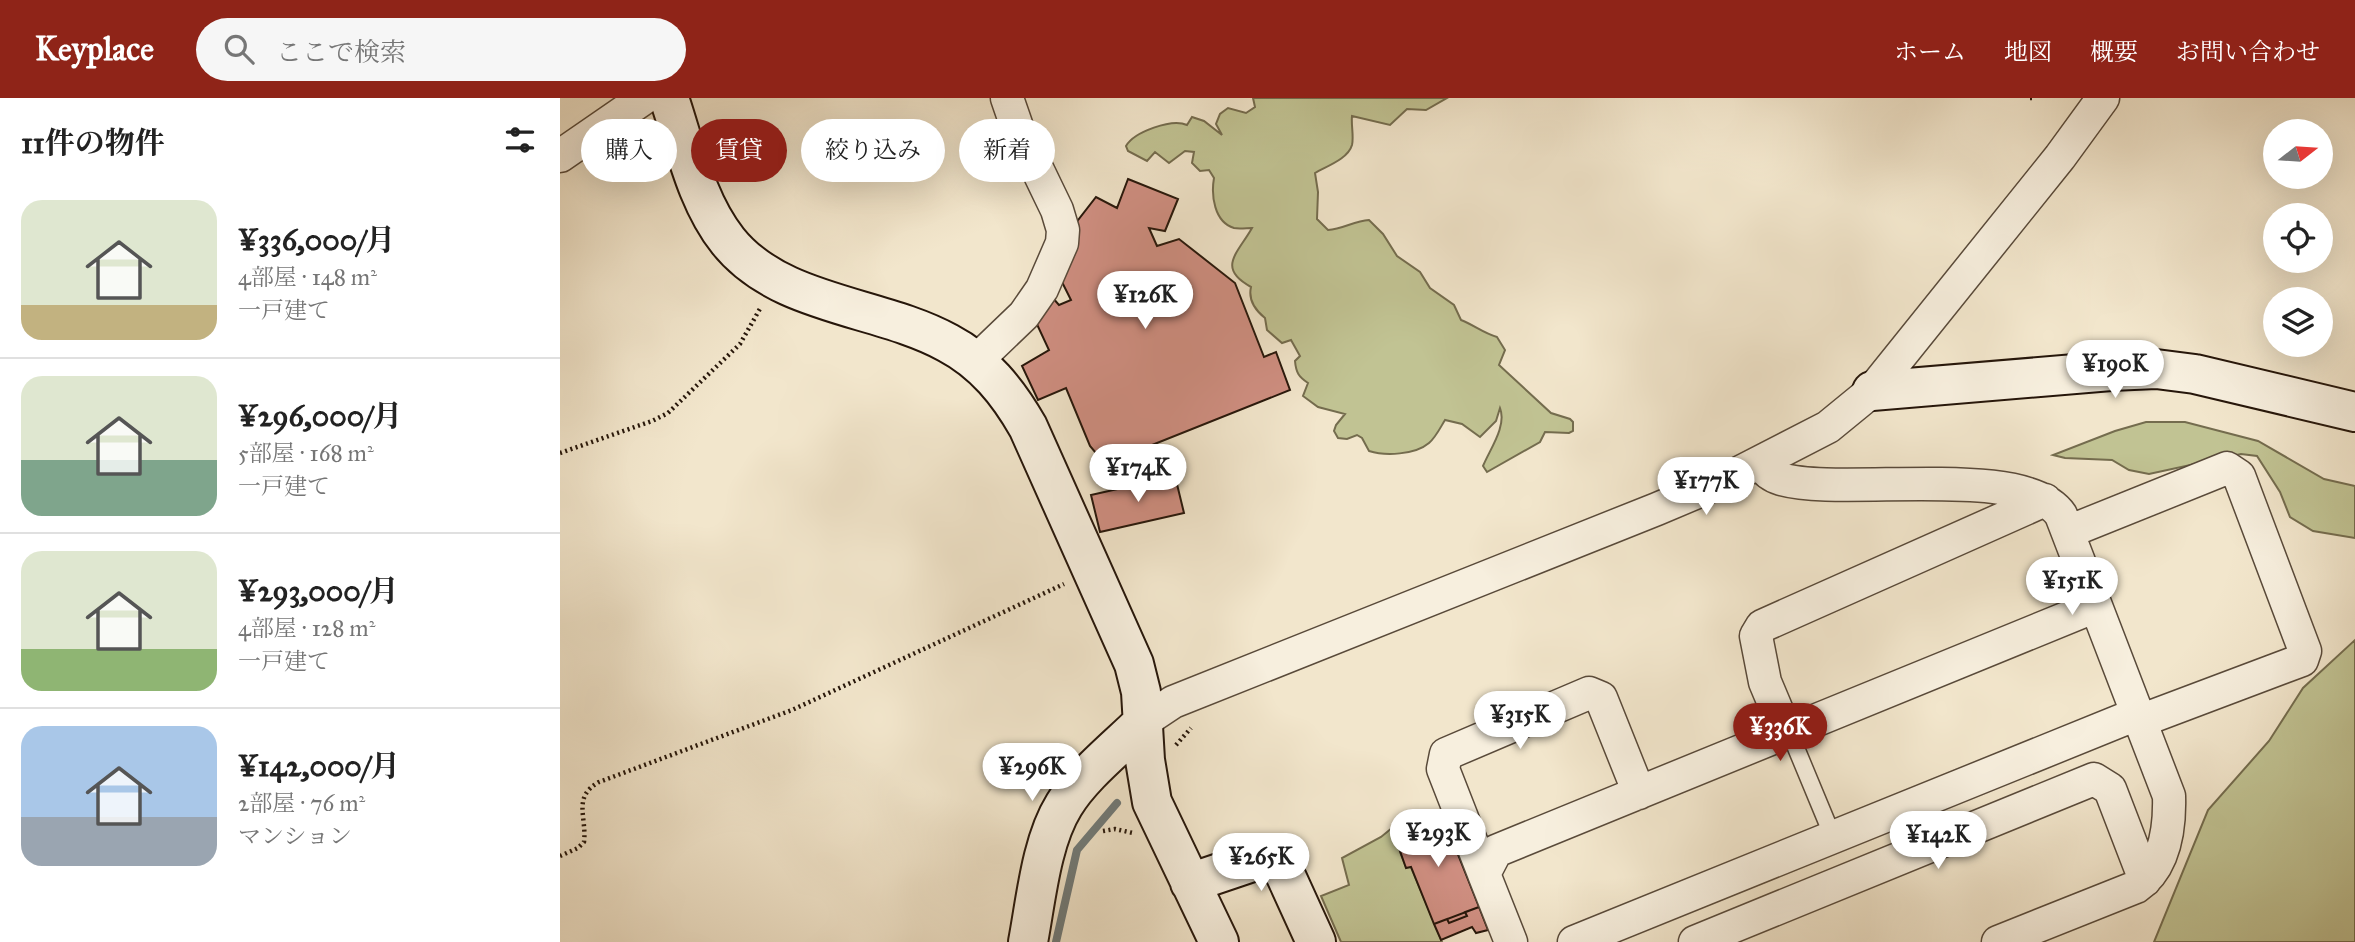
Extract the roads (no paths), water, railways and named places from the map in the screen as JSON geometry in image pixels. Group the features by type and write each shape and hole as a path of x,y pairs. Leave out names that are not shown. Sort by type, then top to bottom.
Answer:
{"street":[{"path":"560,156 644,98"},
{"path":"669,98 697,184 709,211 727,241 745,259 778,282 938,338 975,362 1001,386 1028,427 1139,678 1148,786 1152,802 1219,942"},
{"path":"975,362 1024,315 1042,289 1062,243 1063,230 1057,209 1017,127 1007,98"},
{"path":"1028,942 1045,858 1063,806 1143,722 1173,702 1657,509 1760,463 1828,427 1872,391 2060,157 2103,98"},
{"path":"1872,391 2156,369 2195,374 2355,412"},
{"path":"1760,463 1772,475 1801,482 1990,488 2030,495 2045,500 2057,509 2164,783 2169,809 2162,856 2146,880 2041,934 1998,942"},
{"path":"1574,942 2138,717 2302,660 2305,651 2239,476 2227,468 2068,532"},
{"path":"1787,732 1765,682 1756,636 1762,626 2045,500"},
{"path":"1484,874 1496,851 2096,606"},
{"path":"1511,942 1443,769 1446,754 1589,693 1601,698 1639,793"},
{"path":"1695,942 2094,779 2110,789 2146,880"},
{"path":"1190,883 1261,859 1269,859 1278,864 1285,874 1316,942"}],"lane":[{"path":"1787,732 1833,837"}],"waterway":[{"path":"1056,942 1077,850 1117,803"}]}
